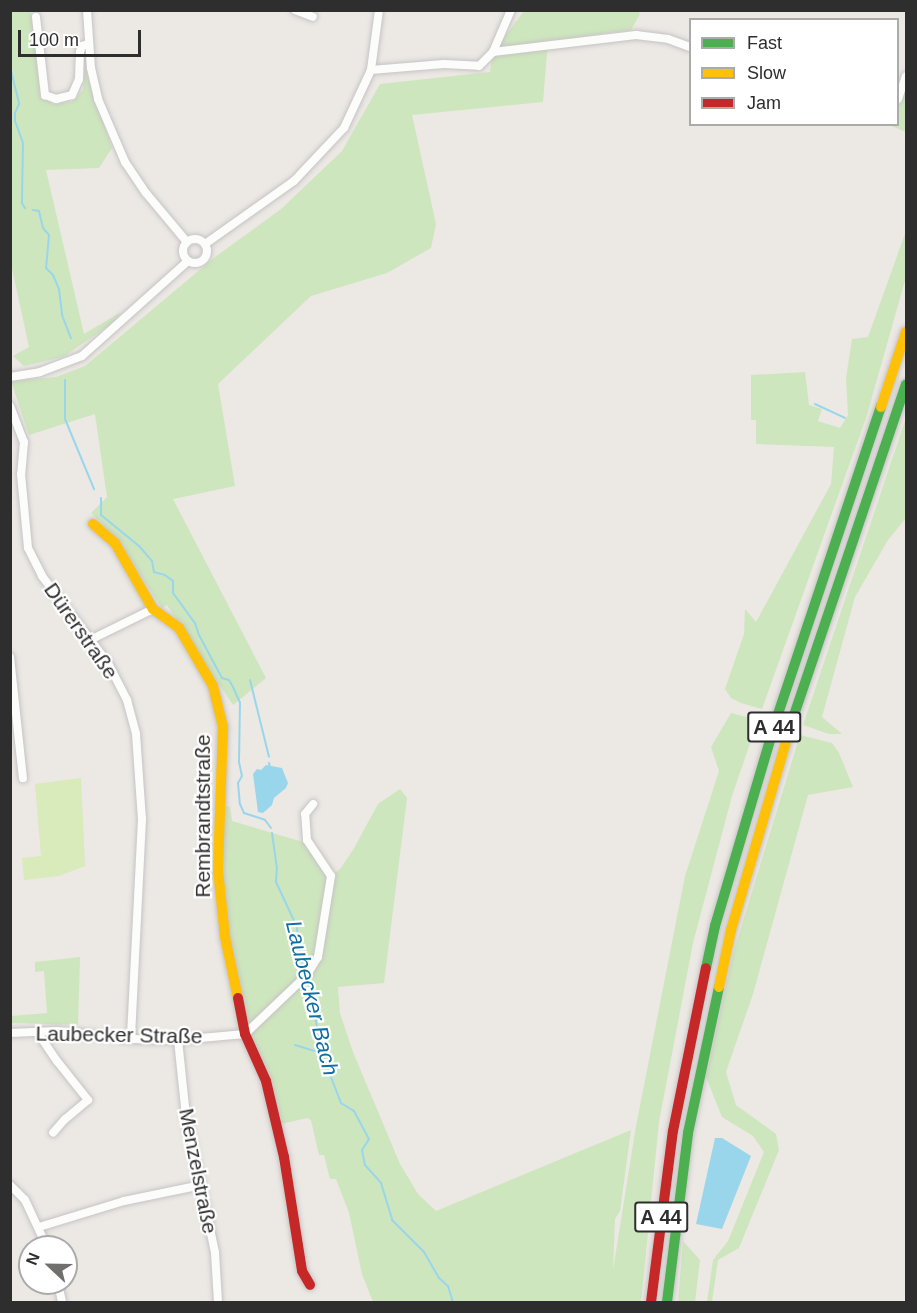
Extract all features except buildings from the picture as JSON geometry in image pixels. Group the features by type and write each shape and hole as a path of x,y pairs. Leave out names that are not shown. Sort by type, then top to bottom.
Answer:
{"main road":[{"name":"A 44","path":"651,1302 673,1131 715,927 777,717 906,332"},
{"name":"A 44","path":"667,1302 688,1133 731,930 764,811 810,662 906,385"},
{"path":"93,524 116,543 153,609"},
{"name":"Rembrandtstraße","path":"153,609 178,628 196,654 213,686 223,727 218,870 225,937 244,1034 266,1081 284,1158 302,1271 310,1285"}],"street":[{"path":"87,10 88,44 99,99 125,162 146,193 187,242"},
{"path":"295,10 313,17"},
{"path":"205,244 294,181 332,144 353,111 371,70 379,10"},
{"path":"371,70 444,64 479,66 493,52 511,10"},
{"path":"36,17 45,95 56,99 72,95 79,79 80,52 82,46 88,44"},
{"path":"493,52 636,35 668,39 689,47"},
{"path":"899,94 906,76"},
{"path":"196,239 205,244 206,255 203,260 193,263 188,261 182,252 187,242 196,239"},
{"path":"10,377 40,372 82,356 188,261"},
{"name":"Dürerstraße","path":"10,406 24,442 21,474 28,548 42,576 108,663 126,700 136,734 141,770 142,819 131,1039"},
{"path":"90,640 153,609"},
{"path":"10,657 22,778"},
{"path":"244,1034 307,975 318,957 331,876 307,840 305,814 313,804"},
{"name":"Laubecker Straße","path":"10,1033 56,1032 131,1039 178,1040 244,1034"},
{"path":"38,1033 88,1100 65,1119 53,1133"},
{"name":"Menzelstraße","path":"178,1040 186,1116 214,1253 218,1302"},
{"path":"10,1185 20,1191 42,1235"},
{"path":"39,1227 124,1201 201,1185"}],"green space":[{"path":"10,11 31,11 40,92 52,104 72,102 83,90 85,69 112,148 99,168 46,170 84,334 121,312 114,322 63,357 24,366 13,356 29,347 11,264"},
{"path":"524,11 639,11 640,14 631,30 548,41 543,102 412,115 436,224 431,248 387,273 311,296 218,384 235,486 173,499 266,678 233,705 167,605 162,608 125,551 125,546 91,513 107,497 95,414 29,435 11,381 56,377 85,366 215,257 281,209 342,151 380,84 490,72 493,52"},
{"path":"906,89 906,132 891,126 899,126 899,103"},
{"path":"906,231 906,277 867,415 762,709 741,703 731,698 725,689 744,634 745,609 756,622 831,484 834,447 756,444 756,420 751,420 751,375 805,372 809,405 822,409 818,421 840,428 848,415 846,378 852,339 868,337"},
{"path":"906,418 906,518 888,540 855,597 822,717 842,734 829,734 803,725"},
{"path":"731,713 758,720 732,796 693,943 659,1122 641,1302 373,1302 362,1274 349,1213 336,1179 330,1179 324,1155 319,1155 311,1120 307,1118 277,1125 245,1034 225,937 221,805 230,807 232,821 303,842 331,876 340,869 353,850 378,804 400,789 407,798 384,983 338,987 340,1013 353,1052 400,1164 418,1194 436,1211 631,1130 620,1211 615,1219 613,1270 636,1126 685,876 719,771 711,747"},
{"path":"800,735 832,743 839,753 853,787 808,795 753,994 726,1072 736,1105 776,1134 779,1150 739,1248 718,1260 712,1302 707,1302 713,1260 728,1241 764,1152 753,1136 722,1117 706,1077 733,954"},
{"path":"81,778 85,866 59,876 24,880 22,858 41,856 35,784"},
{"path":"80,957 78,1025 11,1023 11,1016 47,1013 44,971 35,972 35,962"},
{"path":"683,1241 700,1260 695,1302 678,1302"}],"water":[{"path":"266,765 282,768 288,783 263,813 258,812 253,774 257,769 261,770"},
{"path":"715,1138 722,1138 751,1156 722,1229 696,1224"}],"waterway":[{"name":"Laubecker Bach","path":"10,67 19,104 15,113 15,121 23,143 22,203 25,208"},
{"name":"Laubecker Bach","path":"33,210 39,211 43,228 49,235 46,268 53,275 59,289 62,315 71,338"},
{"name":"Laubecker Bach","path":"65,380 65,419 94,489"},
{"path":"815,404 845,418"},
{"name":"Laubecker Bach","path":"101,498 101,515 139,546 152,561 154,572 165,575 173,581 173,593 195,623 222,678 229,680 233,687 240,703 239,762 242,776 238,783 240,804 244,813 265,820 271,828"},
{"path":"250,680 269,757"},
{"path":"269,763 270,767"},
{"name":"Laubecker Bach","path":"272,833 277,867 276,882 297,927 298,949 306,973"},
{"name":"Laubecker Bach","path":"308,978 322,1054 341,1103 354,1111 369,1139 362,1150 365,1165 381,1183 392,1220 424,1252 439,1278 448,1286 453,1302"},
{"path":"295,1045 321,1053"}],"traffic: fast":[{"path":"793,718 906,385"},
{"path":"706,968 715,926 777,717 881,407"},
{"path":"667,1302 688,1133 719,987"}],"traffic: slow":[{"path":"881,407 906,332"},
{"path":"93,524 115,543 153,609 179,628 213,686 223,727 218,870 225,937 238,998"},
{"path":"719,987 731,930 793,718"}],"traffic: jam":[{"path":"651,1302 673,1131 706,968"},
{"path":"238,998 245,1034 266,1081 284,1157 302,1271 310,1285"}]}
